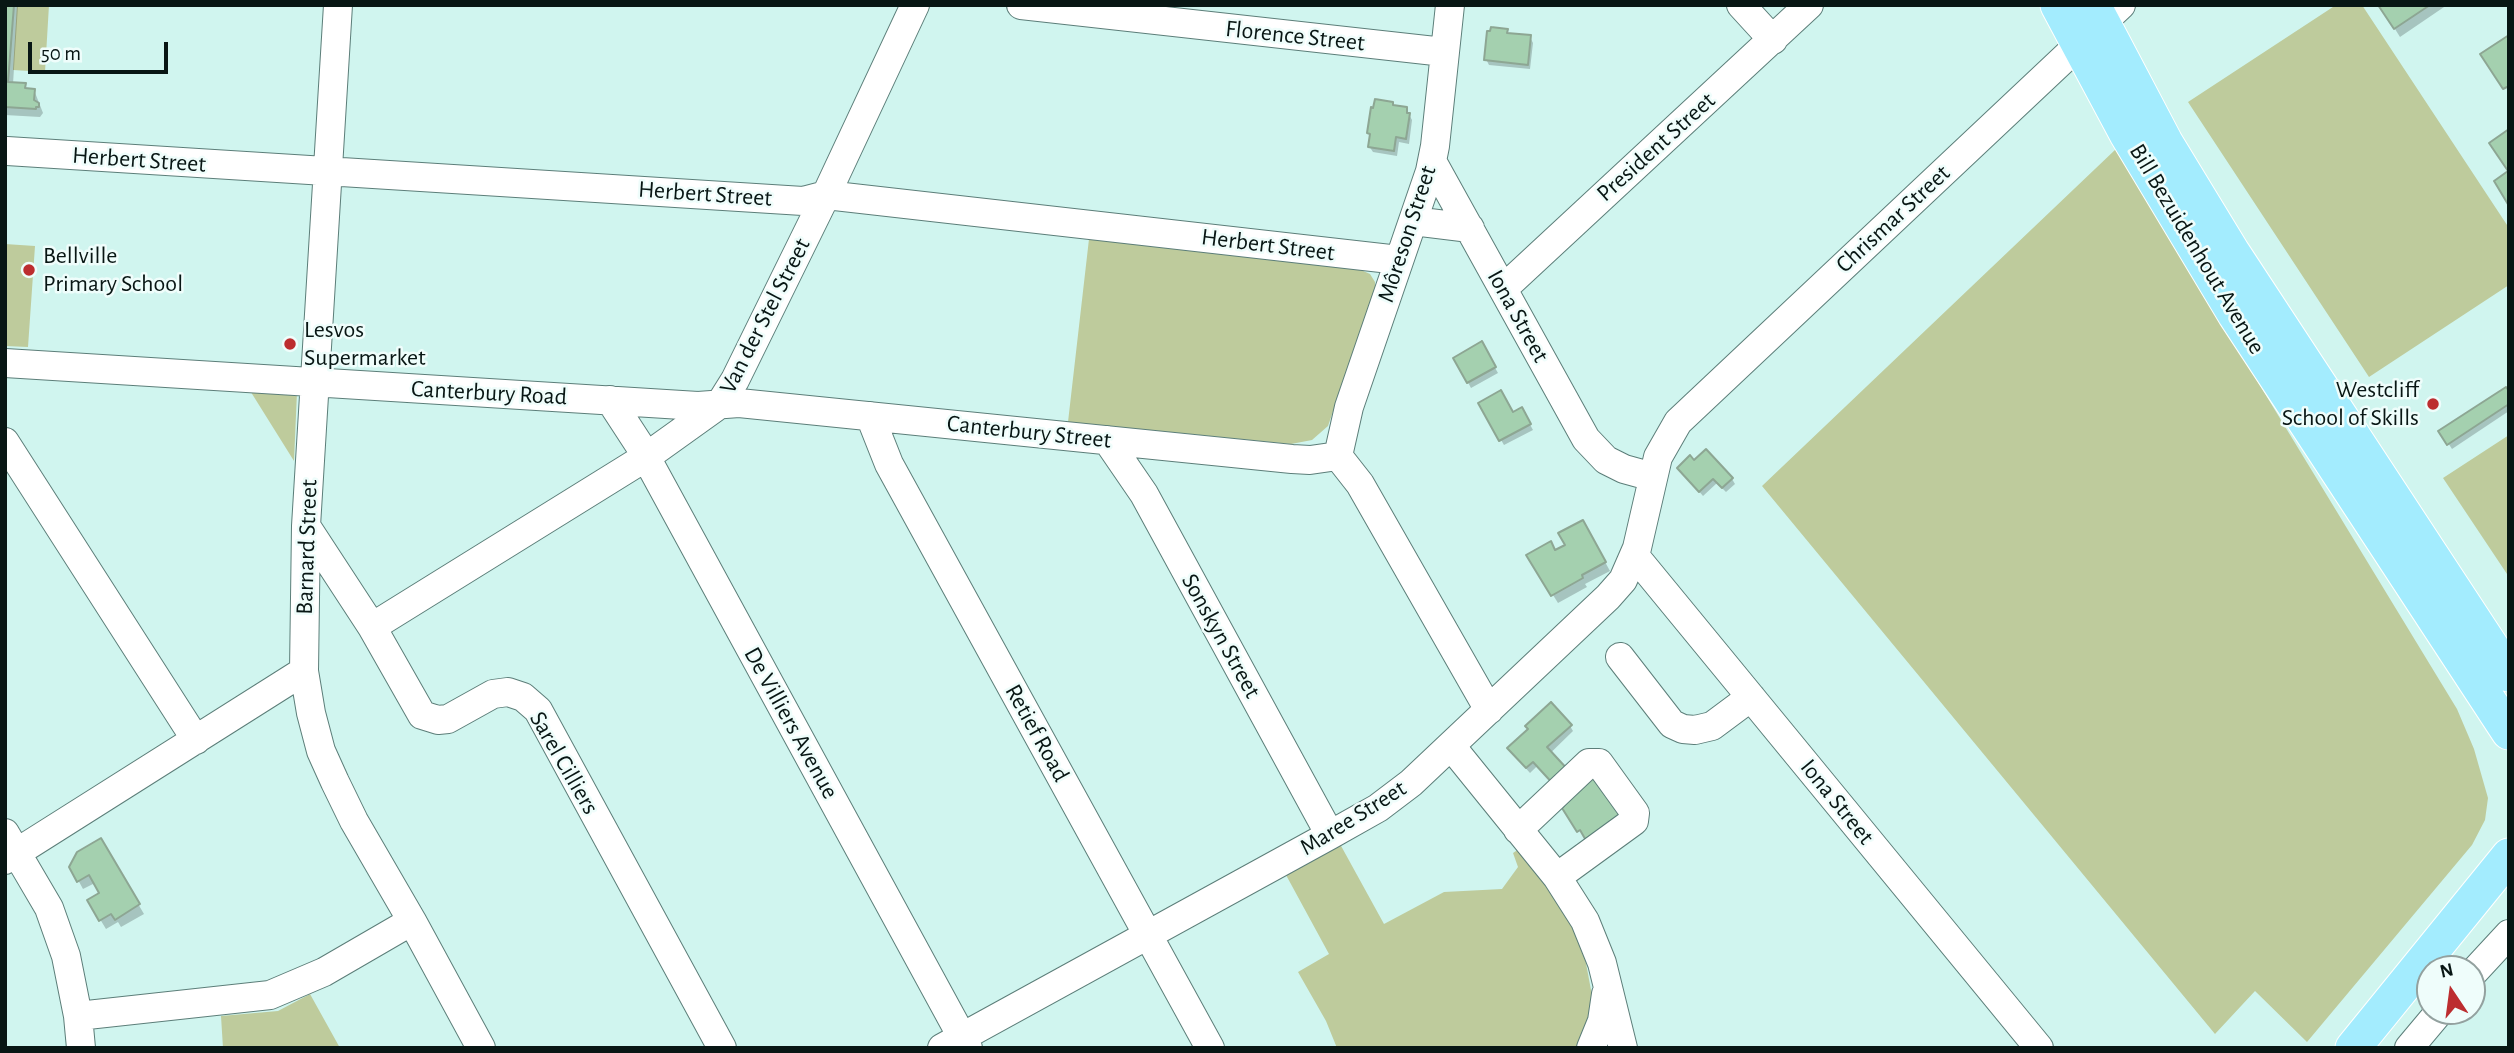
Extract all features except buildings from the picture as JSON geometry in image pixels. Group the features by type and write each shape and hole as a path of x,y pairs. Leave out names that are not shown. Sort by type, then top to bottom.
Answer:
{"main road":[{"name":"Bill Bezuidenhout Avenue","path":"2058,5 2098,19 2165,142 2232,252 2509,674"},
{"name":"Bill Bezuidenhout Avenue","path":"2098,19 2127,134 2235,314 2509,732"},
{"path":"2353,1048 2509,856"}],"street":[{"name":"Barnard Street","path":"338,5 306,526 304,671 321,751 354,821 481,1048"},
{"name":"Van der Stel Street","path":"372,627 646,457 720,404 735,380 826,195 915,5"},
{"name":"Florence Street","path":"1021,5 1444,52"},
{"name":"Môreson Street","path":"1338,456 1349,407 1432,161 1450,5"},
{"path":"1741,5 1773,40"},
{"name":"President Street","path":"1503,289 1809,5"},
{"name":"Chrismar Street","path":"1668,436 1685,415 2098,19"},
{"name":"Herbert Street","path":"7,151 803,201 826,195 1399,260"},
{"name":"Iona Street","path":"1432,161 1591,445 1606,460 1618,467 1653,477"},
{"path":"1413,222 1470,228"},
{"name":"Canterbury Road","path":"5,363 698,406 720,404"},
{"name":"De Villiers Avenue","path":"610,400 646,457 957,1044"},
{"name":"Canterbury Street","path":"720,404 739,403 1292,459 1338,456"},
{"name":"Retief Road","path":"870,416 889,464 1210,1048"},
{"name":"Maree Street","path":"957,1044 1147,934 1378,808 1411,783 1616,588 1635,556 1658,457 1668,436"},
{"name":"Sonskyn Street","path":"1107,440 1144,494 1330,835"},
{"path":"5,442 196,740"},
{"path":"1144,494 1138,466 1150,444"},
{"path":"1338,456 1360,484 1489,710"},
{"name":"Sarel Cilliers","path":"306,526 372,627 422,715 431,719 448,719 493,694 508,692 523,697 538,710 722,1048"},
{"name":"Iona Street","path":"1635,556 2039,1048"},
{"path":"305,601 326,593 349,592"},
{"path":"1620,657 1672,724 1683,729 1695,730 1712,726 1751,697"},
{"path":"81,1048 78,1016 66,956 58,932 49,908 9,849 196,740 304,671"},
{"path":"1451,747 1557,877 1590,932 1602,963 1623,1048"},
{"path":"1518,830 1589,763 1599,763 1635,813 1634,821 1557,877"},
{"path":"78,1016 270,995 324,972 412,921"},
{"path":"2486,959 2509,934"},
{"path":"1591,1048 1602,1021 1607,985"},
{"path":"2399,991 2416,1004"},
{"path":"2409,1048 2428,1025"}],"green space":[{"path":"17,5 49,5 45,72 13,70"},
{"path":"2336,5 2362,5 2509,228 2509,285 2369,377 2188,102"},
{"path":"2116,149 2457,709 2474,749 2488,798 2485,820 2472,845 2307,1042 2255,991 2215,1034 1762,486"},
{"path":"1089,239 1361,270 1370,274 1375,288 1328,426 1312,440 1291,444 1068,422"},
{"path":"5,244 35,246 28,347 5,346"},
{"path":"249,389 297,392 294,461"},
{"path":"2509,435 2509,577 2443,478"},
{"path":"1340,844 1384,924 1444,892 1502,889 1518,867 1513,853 1522,847 1573,927 1585,958 1594,1006 1590,1026 1577,1048 1337,1048 1326,1021 1298,972 1329,954 1286,875"},
{"path":"310,994 340,1048 223,1048 221,1016 278,1011"}],"place":[{"name":"Bellville Primary School","path":"29,270"},
{"name":"Lesvos Supermarket","path":"290,344"},
{"name":"Westcliff School of Skills","path":"2433,404"}]}
